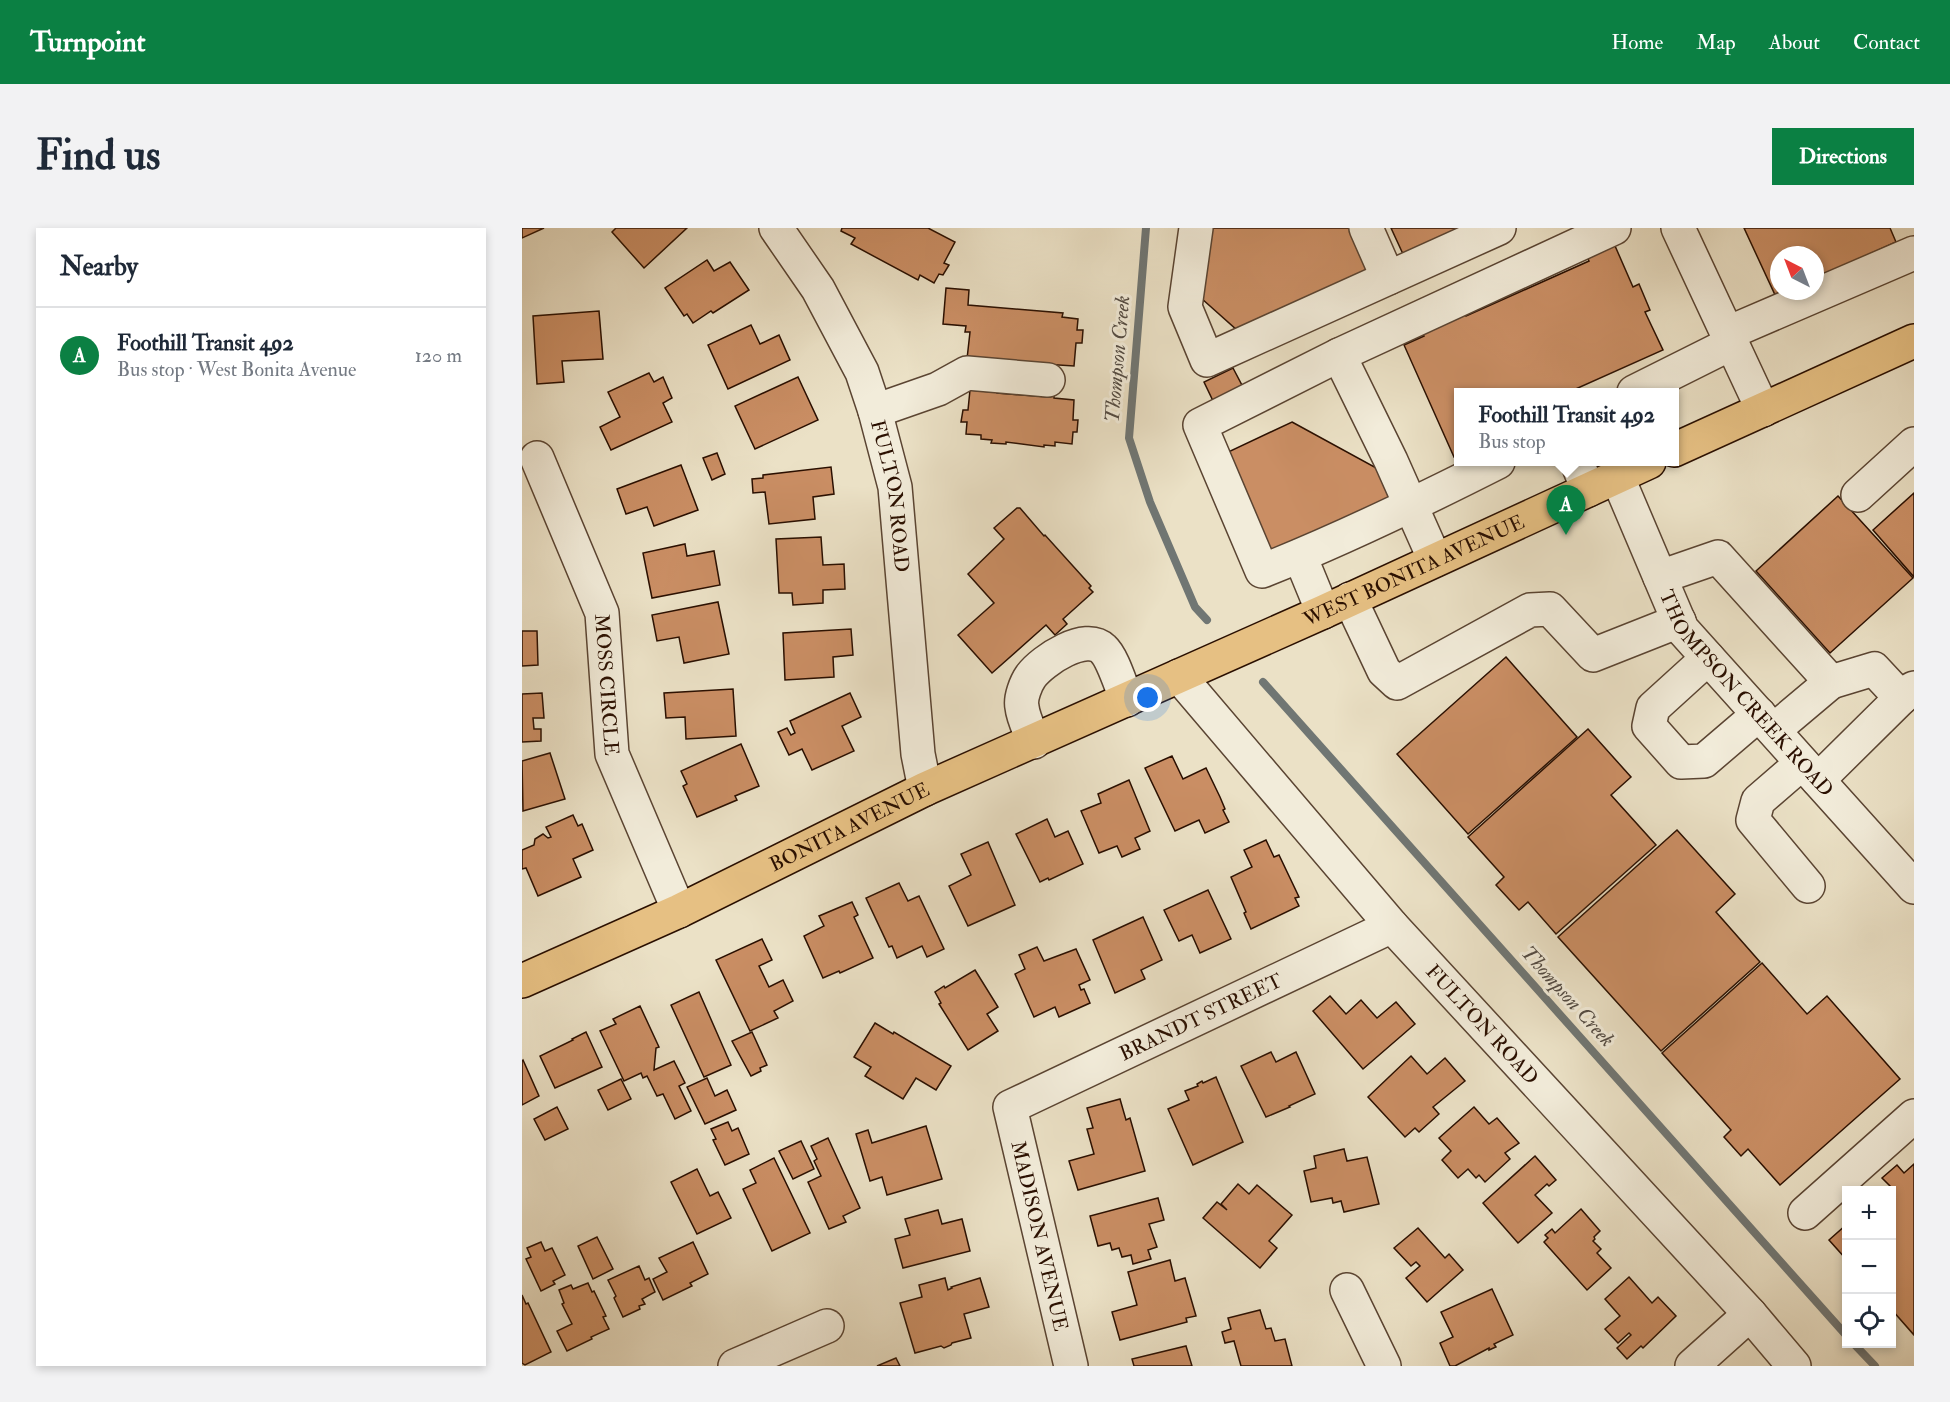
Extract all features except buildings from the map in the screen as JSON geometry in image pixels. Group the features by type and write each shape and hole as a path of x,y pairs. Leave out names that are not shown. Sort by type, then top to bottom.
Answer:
{"main road":[{"path":"1679,448 1914,341"},
{"name":"WEST BONITA AVENUE","path":"1179,676 1436,560 1594,476 1633,466"},
{"name":"BONITA AVENUE","path":"522,981 680,911 925,789 1179,676"}],"street":[{"path":"1196,228 1185,307 1207,360 1499,228"},
{"path":"1366,228 1388,278"},
{"path":"1490,466 1411,506 1262,572 1200,425 1339,355 1614,228"},
{"path":"1678,228 1763,410"},
{"name":"FULTON ROAD","path":"784,231 862,372 895,488 918,754 925,789"},
{"path":"1643,388 1730,338 1914,253"},
{"path":"1339,355 1436,560"},
{"path":"874,411 938,389 967,374 1048,380"},
{"path":"1858,495 1914,444"},
{"name":"MOSS CIRCLE","path":"537,458 602,613 612,754 680,911"},
{"name":"THOMPSON CREEK ROAD","path":"1594,476 1660,577 1682,629 1914,887"},
{"path":"1300,556 1384,671 1397,683 1530,610 1550,609 1593,655 1679,621"},
{"path":"1660,577 1718,557 1831,682"},
{"path":"1034,742 1021,706 1024,691 1030,676 1045,662 1064,651 1085,643 1098,645 1106,651 1127,700"},
{"path":"1708,658 1653,708 1648,726 1681,762 1704,761 1831,682 1874,669 1908,693 1810,772 1758,801 1753,820 1808,886"},
{"name":"FULTON ROAD","path":"1179,676 1392,926 1749,1314 1794,1366"},
{"name":"BRANDT STREET","path":"1010,1107 1392,926"},
{"name":"MADISON AVENUE","path":"1010,1107 1071,1366"},
{"path":"1805,1213 1914,1116"},
{"path":"1347,1290 1384,1366"},
{"path":"1692,1366 1749,1314"},
{"path":"735,1366 827,1326"}],"waterway":[{"name":"Thompson Creek","path":"1146,228 1129,438 1150,502 1195,607 1207,620"},
{"name":"Thompson Creek","path":"1263,682 1842,1331"},
{"name":"Thompson Creek","path":"1858,1348 1875,1366"}],"place":[{"name":"Foothill Transit 492","path":"1566,535"}]}
